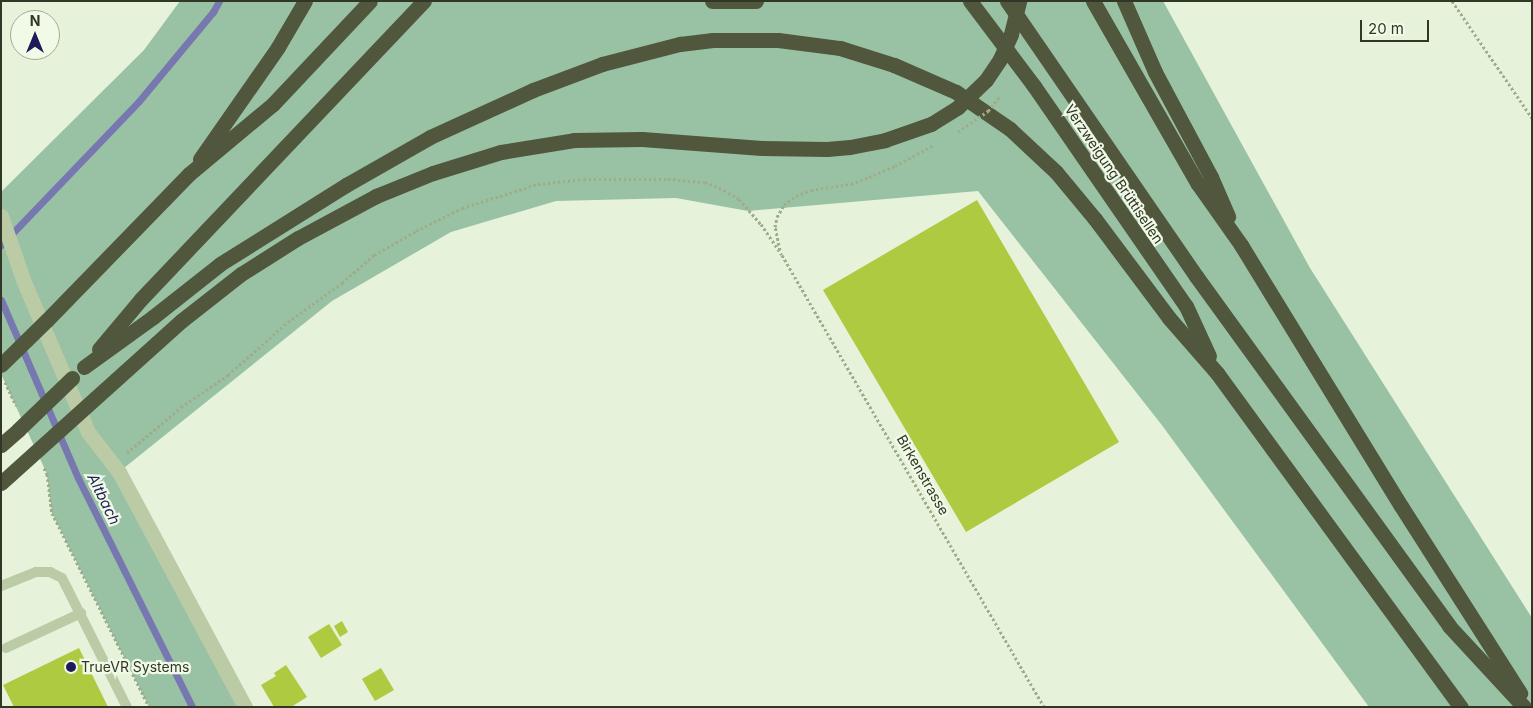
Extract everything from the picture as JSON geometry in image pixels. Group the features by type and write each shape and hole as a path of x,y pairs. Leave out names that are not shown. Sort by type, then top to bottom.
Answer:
{"highway":[{"path":"189,174 278,47 305,1"},
{"path":"1,365 189,174 273,104 370,1"},
{"path":"84,367 141,300 424,1"},
{"path":"712,1 756,1"},
{"name":"Verzweigung Brüttisellen","path":"970,1 1034,86 1186,306 1217,373"},
{"path":"1007,1 1218,307 1449,626 1524,707"},
{"path":"1,483 167,333 241,274 298,238 376,196 433,173 501,152 581,140 642,138 762,148 827,149 850,147 885,140 931,124 958,108 989,76 1011,34 1019,1"},
{"path":"1093,1 1198,184 1241,245 1401,506 1529,707"},
{"path":"1124,1 1156,72 1211,177 1241,245"},
{"path":"1,445 84,367 153,317 220,264 373,169 461,122 555,81 626,56 680,44 745,39 809,43 867,56 929,78 989,112 1035,150 1076,196 1170,318 1217,373 1461,707"}],"street":[{"path":"3,220 13,253 88,432 113,465 245,707"}],"lane":[{"path":"1,586 36,572 50,572 62,578 127,707"},
{"path":"6,648 81,613"}],"path":[{"path":"1452,1 1532,118"},
{"path":"782,255 775,227 777,217 784,205 796,196 811,190 851,184 895,166 940,141"},
{"path":"113,465 181,407 228,374 288,322 342,283 374,255 462,208 538,184 584,179 668,179 705,182 739,199 762,224 782,255"},
{"name":"Birkenstrasse","path":"782,255 1044,707"},
{"path":"52,513 149,707"}],"green space":[{"path":"180,1 1163,1 1310,268 1532,618 1532,707 1369,707 1161,424 978,191 748,211 676,198 556,201 451,232 332,301 119,472 245,707 149,707 52,513 47,474 1,374 1,192 144,50"}],"building":[{"path":"977,200 1119,442 966,532 823,290"},
{"path":"342,621 348,632 340,637 334,626"},
{"path":"329,624 342,645 321,658 308,637"},
{"path":"79,648 108,707 14,707 3,685"},
{"path":"286,665 307,697 291,707 274,707 261,685 276,676 274,673"},
{"path":"381,668 394,690 375,701 362,679"}],"waterway":[{"path":"1,245 139,101 213,12 219,1"},
{"name":"Altbach","path":"1,300 78,478 192,707"}],"place":[{"name":"TrueVR Systems","path":"71,667"}]}
